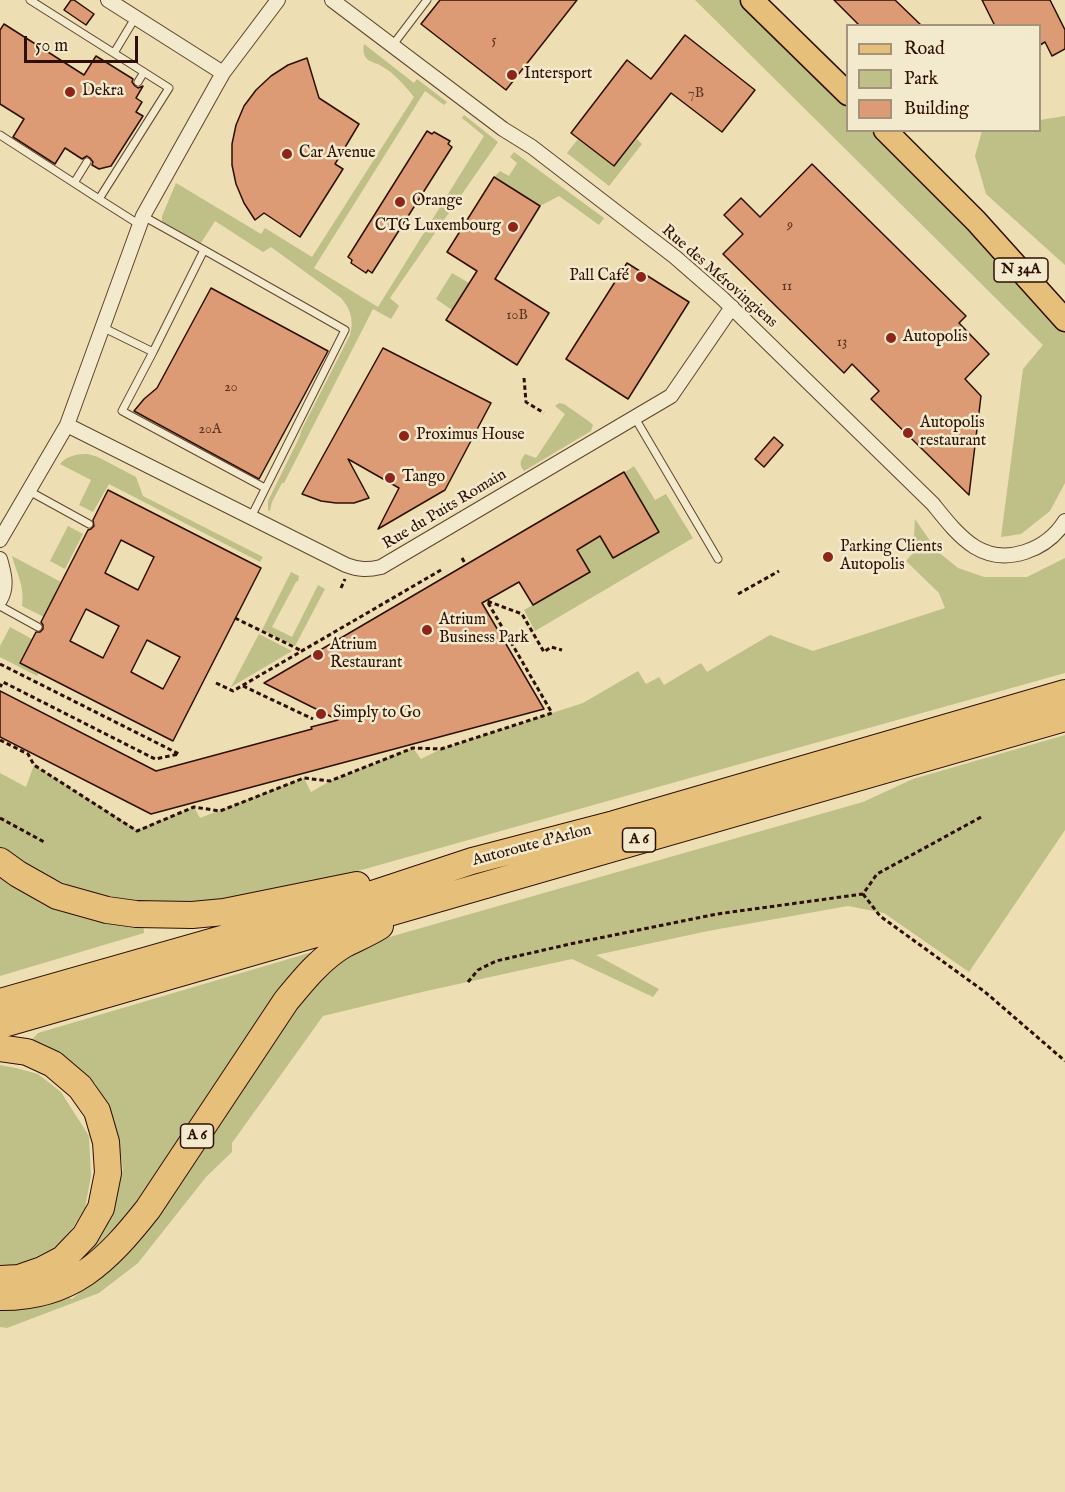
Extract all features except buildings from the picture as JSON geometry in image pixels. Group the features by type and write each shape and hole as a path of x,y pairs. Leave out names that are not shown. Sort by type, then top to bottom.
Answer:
{"highway":[{"name":"Autoroute d'Arlon","path":"0,1002 327,909 472,861 626,821 1065,693"},
{"name":"Autoroute d'Arlon","path":"0,1025 1065,718"},
{"name":"A 6","path":"0,861 57,896 107,910 192,915 224,912 472,861"},
{"name":"A 6","path":"0,1298 28,1296 54,1290 88,1272 124,1240 148,1209 286,1001 305,978 324,959 345,944 367,934 412,906"},
{"path":"0,1048 27,1052 53,1064 80,1087 97,1112 106,1142 108,1173 102,1208 85,1236 63,1259 19,1278 0,1279"}],"main road":[{"path":"752,0 846,92"},
{"name":"N 34A","path":"887,132 976,221 1065,321"},
{"name":"N 34A","path":"976,221 1065,297"}],"street":[{"path":"108,0 223,73"},
{"path":"0,540 67,425 141,220 223,73 278,0"},
{"name":"Rue des Mérovingiens","path":"332,0 503,129 532,147 675,257 732,307 933,504 949,524 977,548 994,554 1014,555 1033,550 1050,540 1065,521"},
{"name":"Rue du Puits Romain","path":"67,425 357,570 370,570 381,567 671,396 732,307"},
{"path":"0,559 5,580 4,594 0,600"}],"lane":[{"path":"30,0 169,88 99,199"},
{"path":"392,46 427,0 435,6"},
{"path":"114,53 135,18"},
{"path":"138,82 144,72"},
{"path":"0,135 99,199 204,250 345,330 250,517"},
{"path":"74,183 87,162"},
{"path":"204,250 122,411 265,488"},
{"path":"102,327 153,352"},
{"path":"635,418 718,559"},
{"path":"29,491 89,524"},
{"path":"0,606 38,627"}],"path":[{"path":"524,378 526,402 544,414"},
{"path":"462,558 466,565"},
{"path":"216,683 234,692 441,570"},
{"path":"738,594 779,571"},
{"path":"340,588 345,579"},
{"path":"0,740 28,754 34,765 137,831 194,807 220,811 303,778 330,781 413,748 441,749 552,713 487,601 522,614 544,652 551,647 562,650"},
{"path":"235,618 302,651"},
{"path":"0,664 179,754 155,759 1,681 0,687"},
{"path":"243,686 313,719"},
{"path":"468,982 478,970 496,961 570,944 717,914 863,894 877,874 983,816"},
{"path":"0,818 46,843"},
{"path":"863,894 880,916 986,992 1065,1061"}],"green space":[{"path":"695,0 740,0 846,104 846,132 874,132 1009,264 1065,327 1065,483 1050,511 1021,534 1001,537 1023,369 1043,345"},
{"path":"364,44 414,83 417,79 447,102 444,105 425,91 314,268 378,307 484,136 462,118 464,115 498,142 390,298 399,306 391,319 373,309 284,483 272,502 270,511 268,501 350,335 352,320 349,311 341,298 271,247 263,252 215,221 201,243 165,224 162,216 176,183 261,234 265,228 312,257 414,97 392,73 366,58"},
{"path":"1065,116 1065,265 986,194 975,156 982,132 1041,132 1041,120"},
{"path":"578,139 614,167 637,139 642,144 609,186 567,153"},
{"path":"514,152 604,218 599,225 559,196 540,206 494,177 500,171 509,176 517,163 510,157"},
{"path":"452,273 469,283 452,310 436,299"},
{"path":"559,403 590,422 593,425 591,431 524,471 521,460 525,454 536,458 565,414 555,406"},
{"path":"88,454 136,477 143,496 263,557 260,562 109,484 93,512 79,505 91,480 60,464 69,457"},
{"path":"634,466 655,500 666,494 693,538 535,631 524,610 590,572 577,550 600,536 613,558 659,532 625,472"},
{"path":"915,519 937,551 958,568 984,577 1027,577 1065,558 1065,673 347,874 228,899 129,903 88,894 29,867 0,849 0,773 26,787 34,765 137,830 194,807 200,818 304,778 311,792 330,781 413,748 421,759 441,749 583,703 638,671 646,684 659,677 664,685 701,663 707,672 770,635 813,651 945,608 939,593 906,561 913,553"},
{"path":"68,526 83,534 65,569 50,561"},
{"path":"12,556 61,582 44,617 22,606 21,587"},
{"path":"291,572 299,576 298,581 272,627 292,637 318,585 325,589 295,646 262,630"},
{"path":"10,627 32,639 20,662 39,672 37,676 0,657 0,646"},
{"path":"259,634 292,651 231,687"},
{"path":"1065,735 1065,830 969,972 884,913 848,906 708,931 596,955 659,989 653,997 572,959 323,1016 232,1143 232,1152 206,1177 138,1263 99,1293 7,1328 0,1327 0,1311 66,1296 72,1299 96,1279 296,1005 331,967 356,949 393,936 863,802 913,779"},
{"path":"0,872 143,923 144,933 0,976"},
{"path":"319,950 281,995 211,1091 142,1197 112,1235 90,1253 87,1250 113,1207 123,1169 118,1138 107,1104 95,1083 61,1056 29,1043 38,1033"},
{"path":"0,1065 38,1074 61,1092 89,1136 91,1176 85,1208 63,1243 18,1266 0,1265"}],"place":[{"name":"Intersport","path":"512,75"},
{"name":"Dekra","path":"70,92"},
{"name":"Car Avenue","path":"287,154"},
{"name":"Orange","path":"400,202"},
{"name":"CTG Luxembourg","path":"513,227"},
{"name":"Pall Café","path":"641,277"},
{"name":"Autopolis","path":"891,338"},
{"name":"Autopolis restaurant","path":"908,433"},
{"name":"Proximus House","path":"404,436"},
{"name":"Tango","path":"390,478"},
{"name":"Parking Clients Autopolis","path":"828,557"},
{"name":"Atrium Business Park","path":"427,630"},
{"name":"Atrium Restaurant","path":"318,655"},
{"name":"Simply to Go","path":"321,714"}]}
